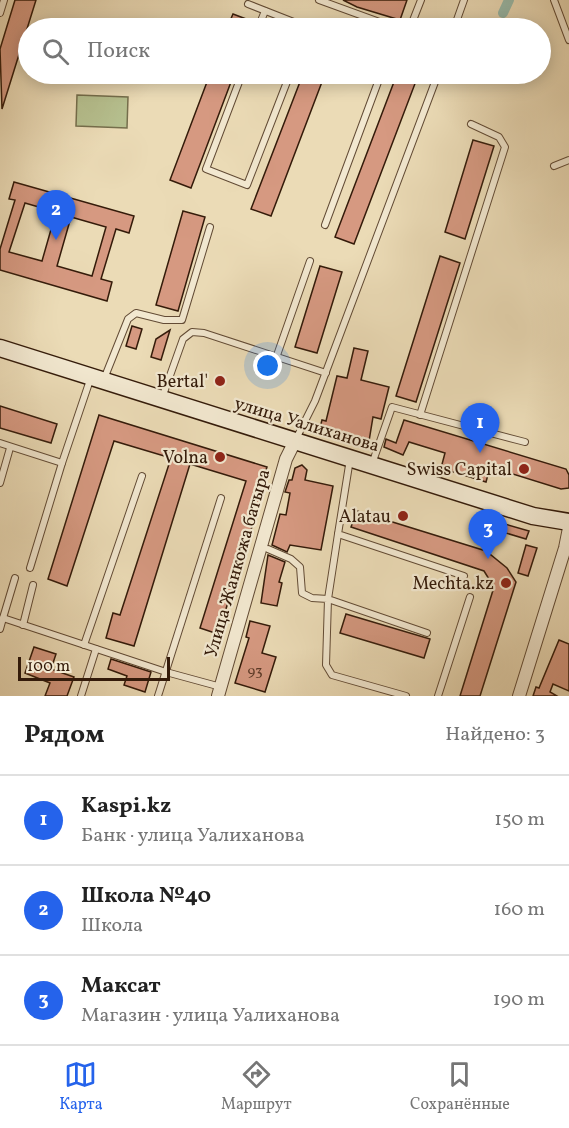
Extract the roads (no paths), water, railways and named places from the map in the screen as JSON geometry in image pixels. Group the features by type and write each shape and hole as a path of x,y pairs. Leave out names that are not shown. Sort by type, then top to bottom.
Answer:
{"main road":[{"name":"улица Уалиханова","path":"0,348 533,516 569,522"}],"street":[{"name":"Улица Жанкожа батыра","path":"219,691 286,459 295,441"},
{"path":"519,696 565,548 569,528"}],"lane":[{"path":"0,13 4,0"},
{"path":"319,0 368,18"},
{"path":"414,18 421,0"},
{"path":"458,18 464,0"},
{"path":"554,0 569,40"},
{"path":"248,4 283,18"},
{"path":"262,18 265,11"},
{"path":"238,84 206,169 247,186 286,84"},
{"path":"325,225 377,84"},
{"path":"295,441 326,373 434,84"},
{"path":"420,415 505,147 499,137 471,124"},
{"path":"554,166 569,160"},
{"path":"30,568 62,463 98,378 128,319 136,313 164,320 182,320 210,227"},
{"path":"276,358 310,261"},
{"path":"161,399 183,339 192,332 204,333 326,373"},
{"path":"372,465 392,407 525,442"},
{"path":"0,443 62,463"},
{"path":"0,483 10,448"},
{"path":"350,458 328,599 326,665 332,675 406,696"},
{"path":"84,645 142,476"},
{"path":"158,696 220,498"},
{"path":"338,534 464,576"},
{"path":"267,549 291,559 300,567 302,593 306,596 328,599 427,633"},
{"path":"0,629 15,578"},
{"path":"23,625 33,585"},
{"path":"438,696 470,597"},
{"path":"3,618 219,691"},
{"path":"81,696 96,649"}],"waterway":[{"path":"503,13 509,0"}],"place":[{"name":"Школа №40","path":"56,240"},
{"name":"Bertal'","path":"220,381"},
{"name":"Kaspi.kz","path":"480,453"},
{"name":"Volna","path":"220,457"},
{"name":"Swiss Capital","path":"524,469"},
{"name":"Alatau","path":"403,516"},
{"name":"Максат","path":"488,559"},
{"name":"Mechta.kz","path":"506,583"}]}
